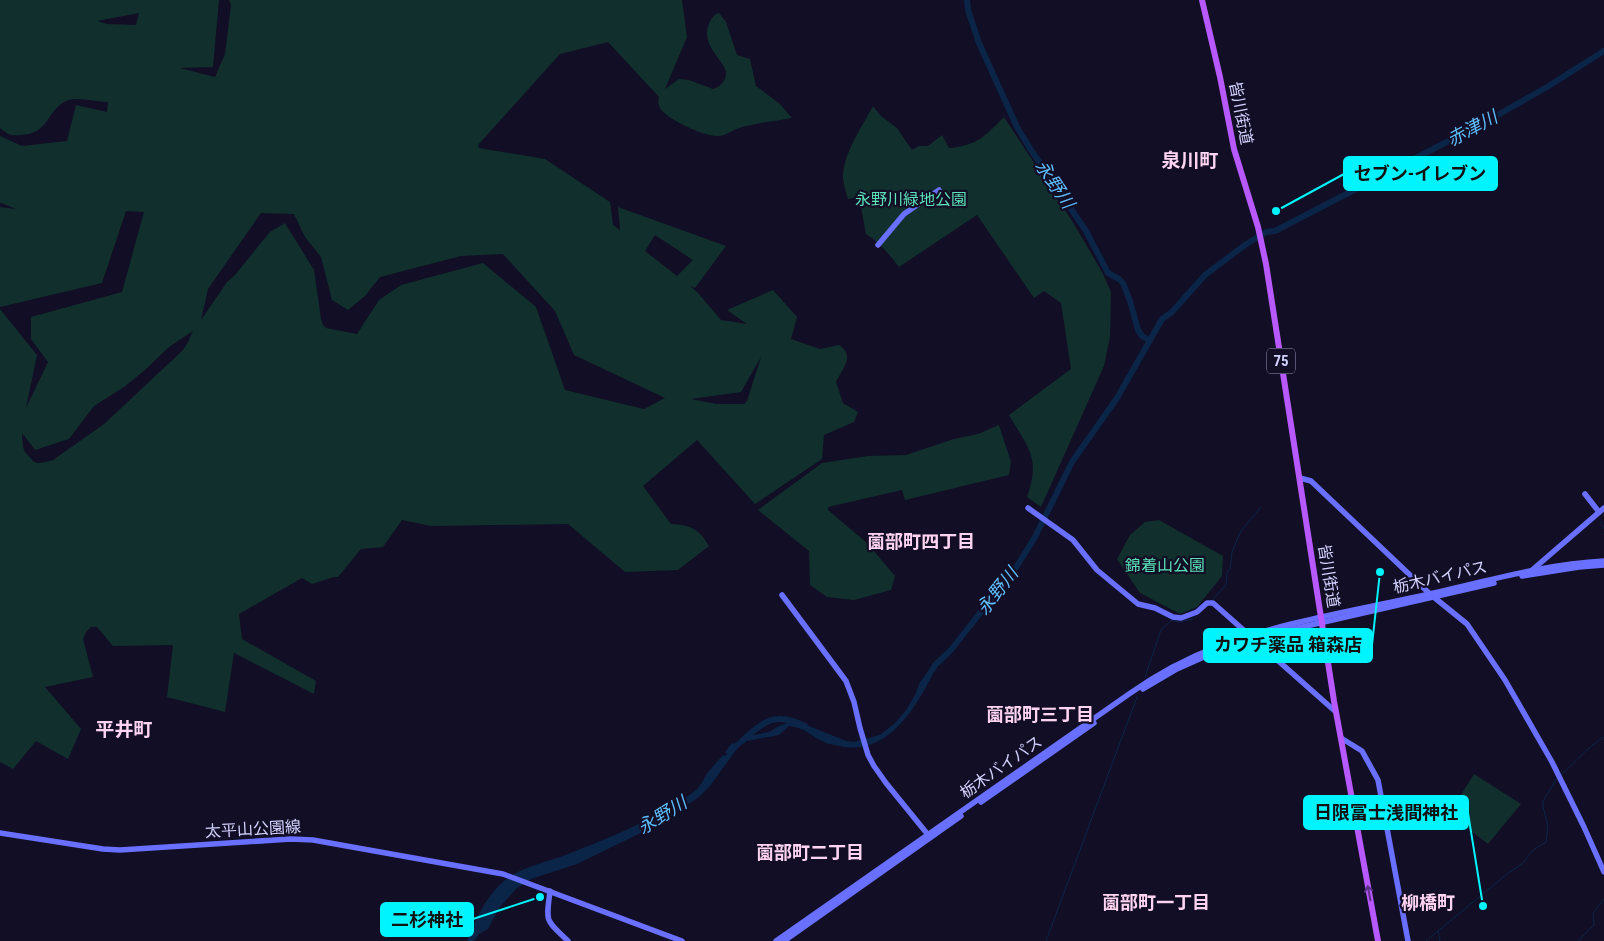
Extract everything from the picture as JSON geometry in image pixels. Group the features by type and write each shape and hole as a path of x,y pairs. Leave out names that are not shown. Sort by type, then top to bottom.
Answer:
{"main road":[{"name":"皆川街道","path":"1202,0 1234,149 1262,243 1336,712 1378,941"},
{"path":"878,245 904,214 939,190"},
{"path":"1300,478 1311,481 1432,595 1467,624 1501,673 1557,772 1604,870"},
{"path":"1525,576 1601,510 1586,494"},
{"path":"1028,508 1077,544 1097,570 1138,604 1156,608 1173,617 1181,618 1197,612 1210,602 1336,712"},
{"name":"栃木バイパス","path":"784,941 1158,674 1202,653 1252,637 1531,571 1578,563 1604,561"},
{"name":"栃木バイパス","path":"1432,595 1525,576 1604,565"},
{"path":"782,595 846,682 874,766 929,836"},
{"path":"1342,738 1360,749 1378,780 1408,941"},
{"name":"太平山公園線","path":"0,833 111,850 305,839 490,871 550,891"},
{"name":"栃木バイパス","path":"776,941 929,836"},
{"path":"568,941 548,921 547,913 550,891 682,941"}],"green space":[{"path":"0,0 219,0 213,67 180,68 215,77 225,54 231,5 229,0 682,0 687,37 665,89 679,79 689,80 713,89 723,82 726,77 726,71 707,38 709,24 714,16 719,13 726,22 737,55 750,59 756,86 780,104 792,118 745,126 721,136 704,134 678,122 664,112 659,105 659,97 608,42 560,54 478,145 479,148 545,159 610,202 613,225 620,230 618,207 726,246 695,288 690,286 721,320 747,324 727,310 773,290 797,317 791,339 820,349 839,345 844,349 847,354 846,363 836,382 843,403 858,412 854,422 824,435 822,459 755,504 697,440 643,486 671,524 684,525 698,531 709,546 678,570 625,572 568,524 431,526 402,520 383,547 361,549 338,577 312,584 302,578 239,614 242,639 316,681 314,694 234,653 225,712 167,697 173,645 113,646 97,627 91,627 83,639 93,677 45,687 81,729 68,759 36,741 13,769 0,762 0,309 37,355 26,408 48,362 31,339 31,317 122,292 144,212 126,211 102,283 0,307 0,207 16,209 0,203 0,136 22,146 67,141 76,105 107,112 108,102 81,99 66,101 54,110 37,131 30,134 12,135 0,128","holes":["139,13 136,25 107,24 97,21","261,213 294,214 305,237 321,257 332,300 348,310 365,296 380,277 461,256 503,254 555,311 574,355 665,398 644,409 565,390 536,307 483,263 401,285 379,300 357,334 326,328 323,325 314,270 285,223 270,232 235,275 227,282 201,320 208,289","655,235 693,260 677,276 645,251","193,331 182,351 104,424 53,460 37,463 25,452 22,433 35,450 69,439 94,406 124,387 169,347","761,357 747,401 744,404 716,404 691,399 741,392"]},
{"name":"永野川緑地公園","path":"873,106 881,116 897,128 912,150 919,146 928,146 942,135 949,148 967,145 980,139 1004,117 1074,224 1102,272 1111,292 1110,337 1104,366 1041,507 1027,497 1033,472 1032,462 1027,445 1009,415 1071,369 1061,303 1044,291 1034,298 977,215 899,267 876,241 866,234 859,197 848,199 843,179 849,151"},
{"path":"999,425 1011,462 1009,475 905,500 902,490 828,507 828,510 867,543 895,576 891,590 854,600 827,597 810,585 809,551 758,510 822,463 868,456 906,455 954,439 978,434"},
{"name":"錦着山公園","path":"1159,520 1223,556 1222,576 1197,607 1180,614 1140,593 1117,559 1130,535 1145,522"},
{"path":"1474,774 1521,804 1488,844 1449,814"}],"water":[{"path":"934,662 938,664 921,696 911,711 886,737 871,744 854,747 835,745 819,740 804,730 789,726 779,735 747,741 736,750 710,786 699,797 657,825 577,864 531,879 517,888 499,908 488,929 479,934 474,941 467,941 482,908 492,893 505,880 528,868 617,834 667,810 695,791 710,770 723,755 727,754 725,752 732,743 734,744 743,737 769,732 793,721 846,741 854,742 880,735 895,723 907,709 919,684"}],"waterway":[{"name":"永野川","path":"967,0 968,10 979,43 1017,127 1086,231 1108,273 1123,283 1138,330 1142,336 1149,340"},
{"name":"赤津川","path":"933,669 951,650 1017,566 1035,537 1072,462 1117,398 1162,319 1172,312 1205,275 1266,232 1275,231 1489,120 1547,87 1604,51"},
{"path":"1213,599 1226,585 1232,552 1241,531 1261,507"},
{"path":"1600,521 1604,529"},
{"path":"1145,677 1161,630 1172,620 1179,622 1193,619"},
{"path":"1046,941 1137,697"},
{"name":"永野川","path":"742,741 770,720 786,719 805,726"},
{"path":"1562,774 1604,737"},
{"path":"1426,941 1523,863 1533,850 1546,842 1548,827 1543,801 1557,778"},
{"path":"1578,941 1594,925 1593,913 1604,899"},
{"path":"1438,931 1440,941"}],"place":[{"name":"セブン-イレブン","path":"1276,211"},
{"name":"カワチ薬品 箱森店","path":"1380,572"},
{"name":"二杉神社","path":"540,897"},
{"name":"日限冨士浅間神社","path":"1483,906"}],"district":[{"name":"泉川町","path":"1190,160"},
{"name":"薗部町四丁目","path":"921,541"},
{"name":"薗部町三丁目","path":"1040,714"},
{"name":"平井町","path":"124,729"},
{"name":"薗部町二丁目","path":"810,852"},
{"name":"薗部町一丁目","path":"1156,902"},
{"name":"柳橋町","path":"1428,902"}]}
